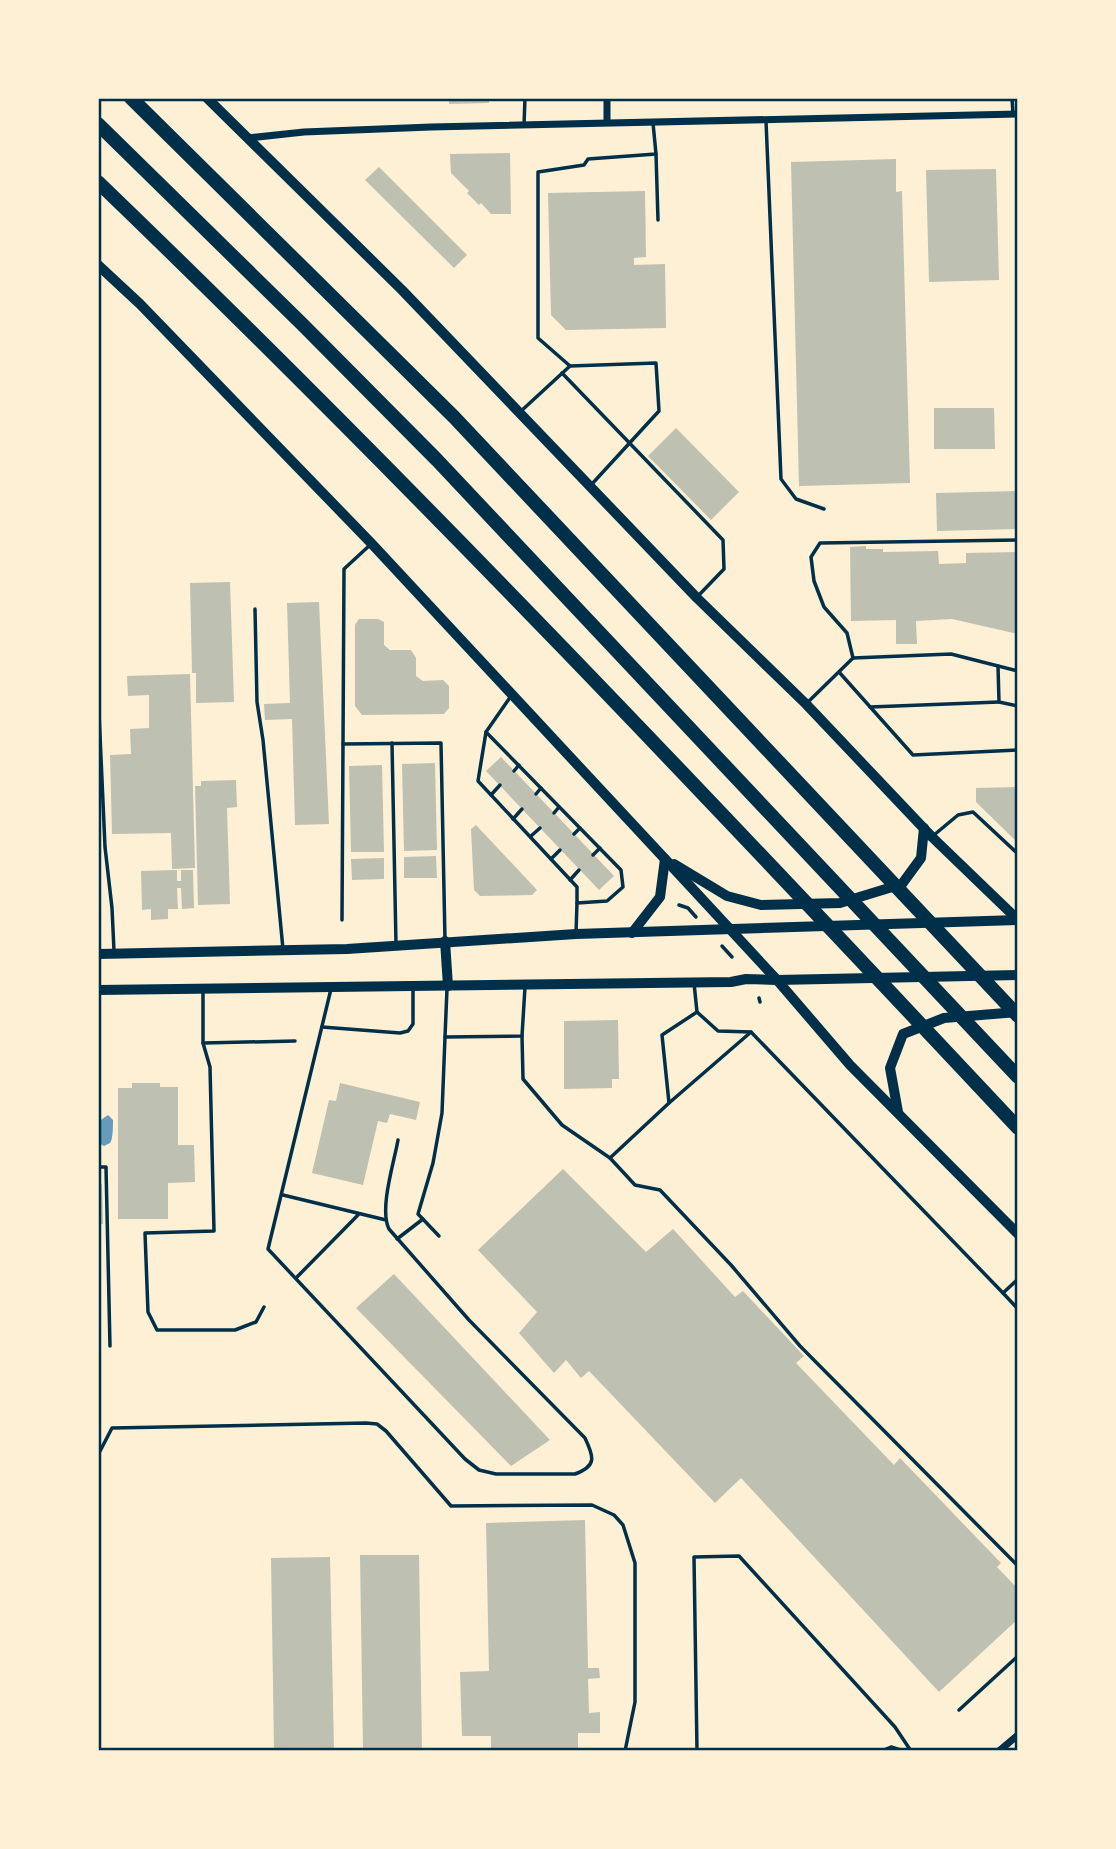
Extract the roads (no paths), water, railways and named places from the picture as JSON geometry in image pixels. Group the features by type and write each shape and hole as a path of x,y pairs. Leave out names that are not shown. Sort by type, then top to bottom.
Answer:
{"highway":[{"path":"131,98 454,417 1018,1014"},
{"path":"98,124 437,460 1015,1074"},
{"path":"98,182 379,458 733,825 1018,1128"}],"main road":[{"path":"207,98 402,290 697,598 806,704 928,832 1018,920"},
{"path":"98,265 140,304 372,544 777,980 850,1065 1018,1234"},
{"path":"665,859 727,896 761,905 840,903 902,884 921,858 928,832"},
{"path":"632,933 660,897 665,859"},
{"path":"98,954 283,951 576,934 1018,920"},
{"path":"445,941 448,986"},
{"path":"98,990 525,986 1018,975"},
{"path":"898,1112 890,1068 903,1034 944,1018 1018,1014"}],"street":[{"path":"607,98 607,122"},
{"path":"248,138 304,132 607,122 1015,114"},
{"path":"1005,1749 1018,1735"}],"lane":[{"path":"524,125 525,98"},
{"path":"1012,98 1015,114"},
{"path":"766,119 781,479 796,499 824,509"},
{"path":"653,121 658,220"},
{"path":"570,366 538,338 538,172 584,165 588,159 656,154"},
{"path":"520,412 570,366 656,363 659,411 590,486"},
{"path":"562,373 723,540 724,569 697,598"},
{"path":"853,658 847,633 824,607 814,581 811,557 820,543 1018,540"},
{"path":"342,920 344,569 372,544"},
{"path":"256,609 257,702 283,951"},
{"path":"806,704 853,658 951,654 1018,671"},
{"path":"998,666 999,702"},
{"path":"839,672 913,755 1018,750"},
{"path":"98,690 105,847 114,953"},
{"path":"512,694 486,732 478,781 577,887 576,934"},
{"path":"870,707 999,702 1018,706"},
{"path":"486,732 621,870 624,887 607,901 577,904"},
{"path":"392,743 396,945"},
{"path":"343,744 441,743 445,941"},
{"path":"514,771 519,765"},
{"path":"491,795 500,785"},
{"path":"536,794 541,788"},
{"path":"554,813 559,807"},
{"path":"513,818 522,809"},
{"path":"928,832 958,815 973,812 1018,854"},
{"path":"530,837 540,828"},
{"path":"574,834 580,828"},
{"path":"593,855 600,848"},
{"path":"551,859 560,849"},
{"path":"570,880 579,870"},
{"path":"694,982 696,1012 718,1031 751,1032 1018,1309"},
{"path":"322,1027 400,1033 408,1031 413,1024 413,986"},
{"path":"439,1236 418,1214 433,1163 442,1113 448,986"},
{"path":"525,986 523,1079 562,1125 611,1158 635,1185 660,1189 731,1265 800,1346 1018,1566"},
{"path":"332,987 268,1249 465,1459 479,1470 496,1474 575,1475 587,1470 592,1453 585,1438 469,1320 397,1239 386,1220 398,1140"},
{"path":"203,988 203,1043 210,1067 214,1231 145,1233 148,1311 157,1331 235,1330 256,1322 264,1307"},
{"path":"668,1103 662,1035 696,1012"},
{"path":"611,1158 668,1103 751,1032"},
{"path":"445,1037 522,1036"},
{"path":"203,1043 295,1041"},
{"path":"98,1167 106,1167 110,1346"},
{"path":"283,1195 386,1220"},
{"path":"296,1278 358,1215"},
{"path":"397,1239 423,1219"},
{"path":"1003,1293 1018,1279"},
{"path":"98,1455 111,1428 377,1424 451,1506 592,1505 614,1515 623,1525 635,1563 635,1702 625,1751"},
{"path":"697,1751 694,1557 739,1556 895,1727 911,1751"},
{"path":"959,1710 1018,1656"},
{"path":"881,1751 891,1747 904,1751"}],"water":[{"path":"108,1115 113,1120 112,1135 110,1143 104,1146 100,1144 98,1122"}]}
